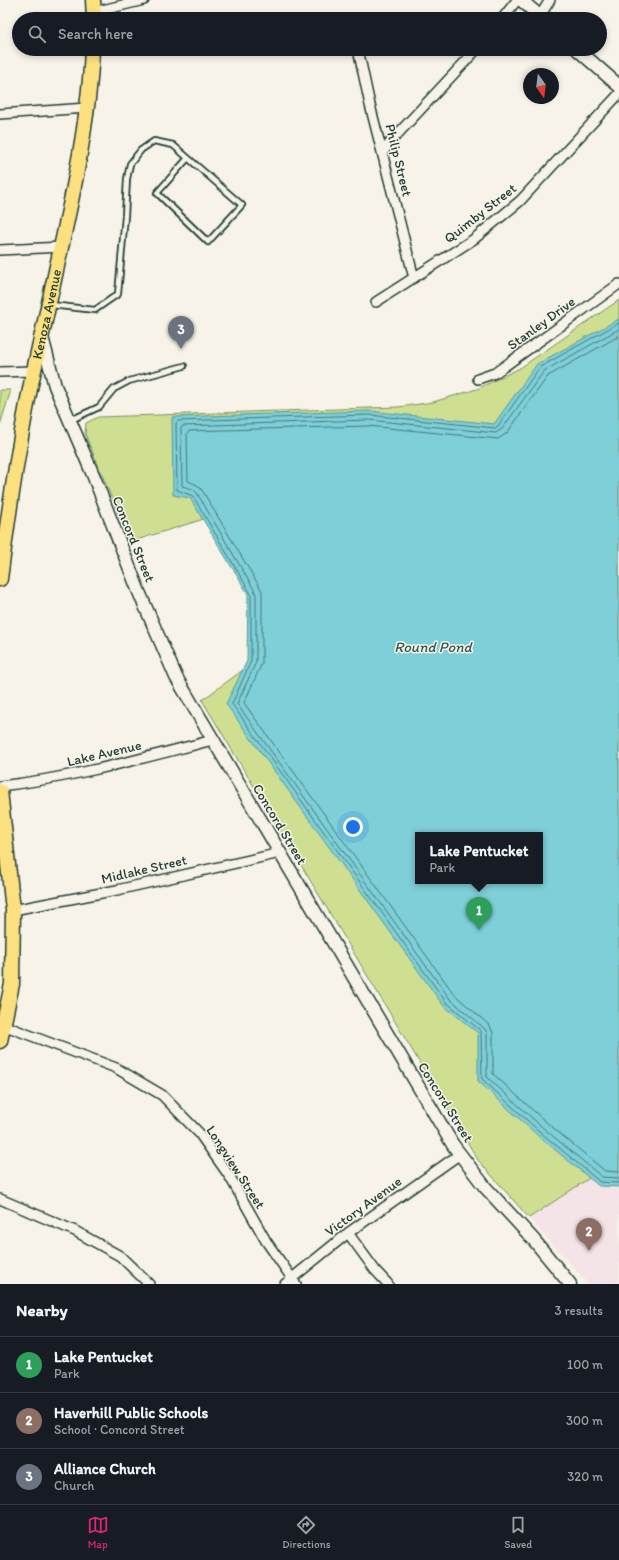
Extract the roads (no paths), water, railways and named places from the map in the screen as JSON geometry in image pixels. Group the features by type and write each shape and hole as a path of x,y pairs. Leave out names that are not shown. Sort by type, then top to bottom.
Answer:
{"main road":[{"path":"521,0 534,12"},
{"name":"Kenoza Avenue","path":"0,579 11,494 34,371 62,247 84,134 91,56"},
{"path":"585,56 619,86"},
{"name":"Concord Street","path":"42,337 55,386 139,592 176,676 453,1145 485,1187 533,1239 570,1284"},
{"path":"0,791 13,910 12,984 0,1041"}],"street":[{"path":"94,10 144,0"},
{"path":"508,12 517,0"},
{"path":"544,12 550,0"},
{"name":"Philip Street","path":"360,56 370,105 414,278"},
{"path":"383,152 393,139 470,56"},
{"name":"Quimby Street","path":"376,302 474,239 520,201 619,94"},
{"path":"0,114 87,108"},
{"path":"0,250 62,247"},
{"name":"Stanley Drive","path":"478,379 495,373 619,284"},
{"path":"0,372 34,371"},
{"name":"Lake Avenue","path":"0,786 33,782 91,771 213,740"},
{"name":"Midlake Street","path":"13,910 117,890 280,853"},
{"name":"Longview Street","path":"3,1025 116,1068 162,1095 199,1133 230,1177 291,1282"},
{"name":"Victory Avenue","path":"291,1282 348,1233 460,1154"},
{"path":"0,1199 75,1231 113,1252 120,1256 149,1284"},
{"path":"348,1233 375,1270 388,1284"}],"lane":[{"path":"49,305 95,310 118,294 127,179 130,164 140,150 154,141 173,145 242,204 208,242 157,193 188,158"},
{"path":"70,420 99,407 114,389 129,381 184,366"}],"water":[{"name":"Round Pond","path":"619,319 619,1187 599,1186 536,1134 478,1081 478,1033 443,1005 226,704 247,661 248,594 190,498 173,495 172,417 369,411 494,424 537,364"}],"place":[{"name":"Alliance Church","path":"181,349"},
{"name":"Lake Pentucket","path":"479,930"},
{"name":"Haverhill Public Schools","path":"589,1251"}]}
